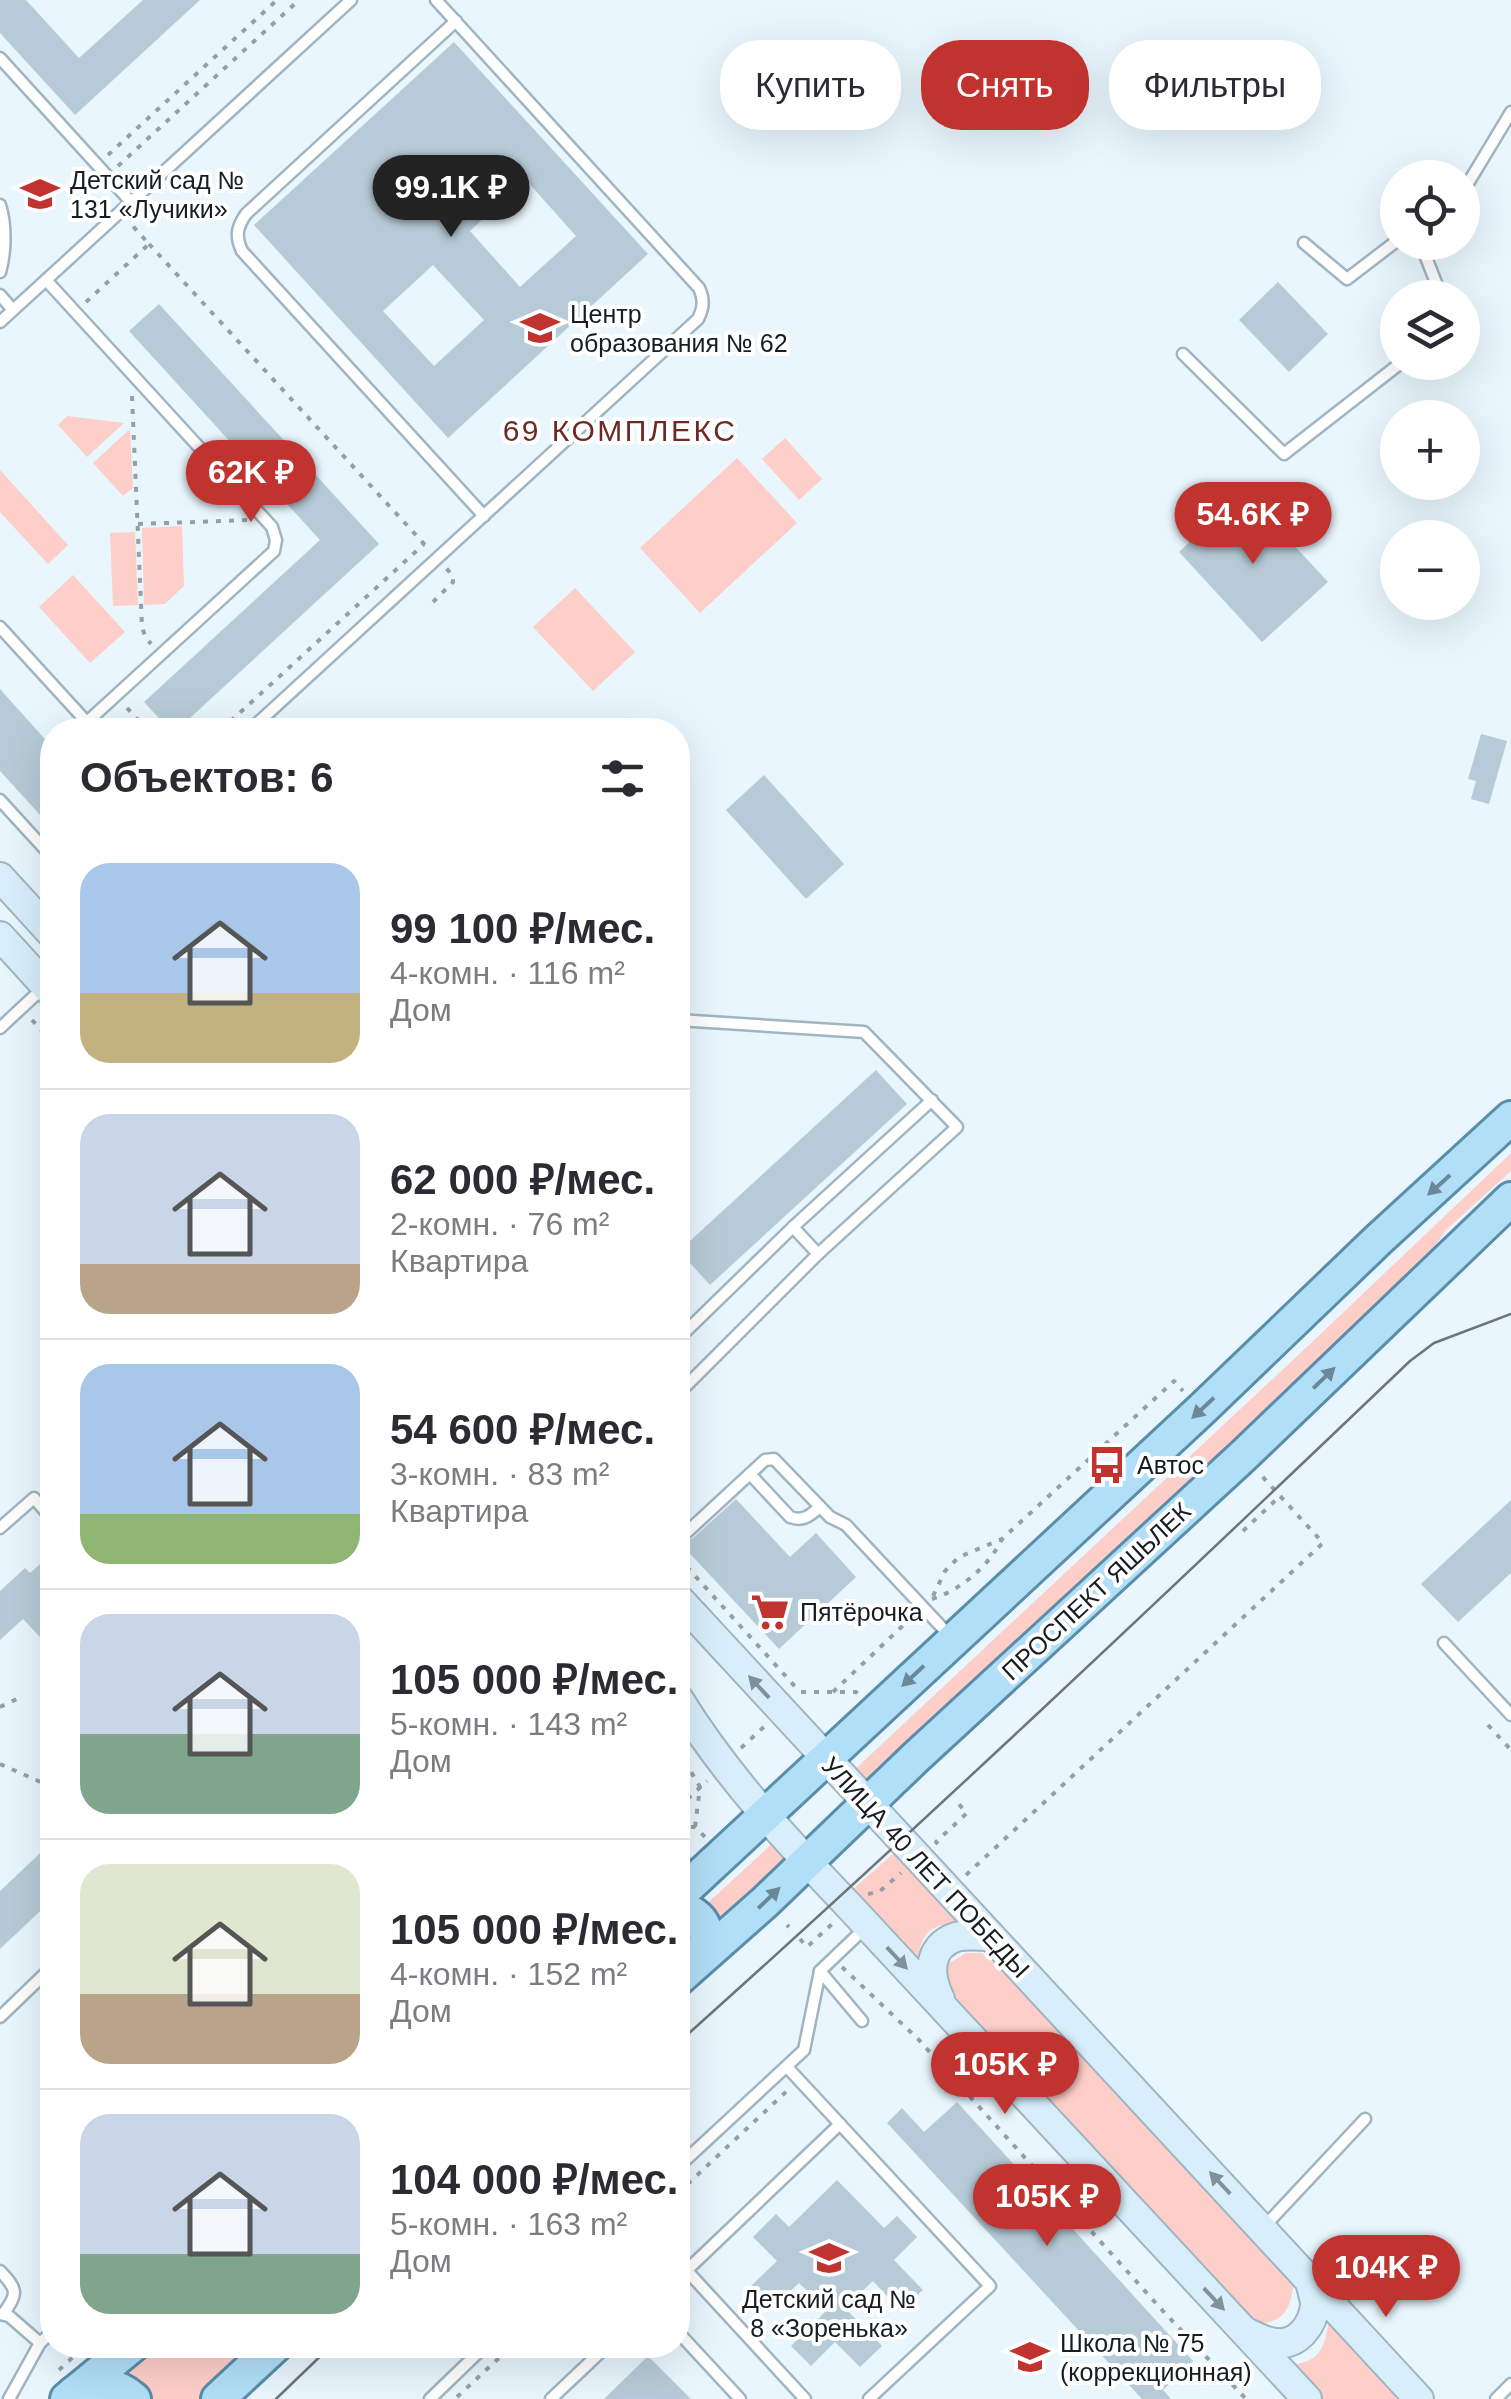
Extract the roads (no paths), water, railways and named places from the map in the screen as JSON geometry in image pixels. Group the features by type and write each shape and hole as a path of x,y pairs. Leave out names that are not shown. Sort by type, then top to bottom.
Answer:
{"main road":[{"path":"690,1885 1511,1118"},
{"name":"ПРОСПЕКТ ЯШЬЛЕК","path":"690,1967 750,1916 1243,1456 1511,1199"},
{"path":"690,1911 700,1918 708,1938 706,1950 690,1967"},
{"path":"68,2386 112,2358"},
{"path":"218,2399 262,2358"},
{"path":"68,2386 102,2385 122,2389 134,2399"}],"street":[{"path":"0,878 40,921"},
{"path":"0,936 40,979"},
{"name":"УЛИЦА 40 ЛЕТ ПОБЕДЫ","path":"690,1611 1419,2399"},
{"path":"690,1716 764,1815 855,1920 946,2012 1307,2399"},
{"path":"946,2012 930,1970 938,1950 955,1937 990,1936"},
{"path":"1244,2332 1276,2344 1301,2336 1315,2304 1310,2281"}],"lane":[{"path":"0,322 351,0"},
{"path":"263,718 698,318 703,303 699,288 436,0"},
{"path":"456,21 246,214 237,231 242,251 484,516"},
{"path":"0,58 131,202"},
{"path":"1480,165 1511,112"},
{"path":"0,205 4,217 0,272"},
{"path":"1304,243 1347,279 1380,254"},
{"path":"46,280 275,533 274,551 116,696 98,718"},
{"path":"0,295 13,310"},
{"path":"1183,354 1284,454 1380,379"},
{"path":"0,627 84,718"},
{"path":"0,800 40,844"},
{"path":"0,1028 40,995"},
{"path":"690,1021 864,1032 957,1128 818,1254 690,1382"},
{"path":"690,1327 932,1100"},
{"path":"793,1227 818,1254"},
{"path":"690,1529 765,1460 774,1459 830,1518 846,1525 953,1639"},
{"path":"750,1474 790,1517 808,1518 820,1506"},
{"path":"0,1528 34,1498 40,1505"},
{"path":"1444,1643 1511,1716"},
{"path":"690,2156 804,2050 820,1971 855,1920"},
{"path":"820,1971 862,2021"},
{"path":"0,2016 40,1979"},
{"path":"787,2067 990,2286 869,2399"},
{"path":"1263,2228 1365,2119"},
{"path":"690,2259 840,2124"},
{"path":"0,2271 14,2286 14,2295 1,2314 40,2343 9,2399"},
{"path":"690,2275 805,2399"},
{"path":"690,2345 740,2399"},
{"path":"430,2399 473,2358"},
{"path":"550,2399 594,2358"},
{"path":"1496,2399 1511,2384"},
{"path":"441,2389 454,2398"}],"tram line":[{"path":"690,2032 1047,1705 1410,1361 1434,1343 1511,1314"},
{"path":"276,2399 319,2358"}],"place":[{"name":"Детский сад № 131 «Лучики»","path":"40,194"},
{"name":"Центр образования № 62","path":"540,328"},
{"name":"Автос","path":"1107,1465"},
{"name":"Пятёрочка","path":"770,1612"},
{"name":"Детский сад № 8 «Зоренька»","path":"829,2258"},
{"name":"Школа № 75 (коррекционная)","path":"1030,2357"}],"district":[{"name":"69 КОМПЛЕКС","path":"620,431"}]}
